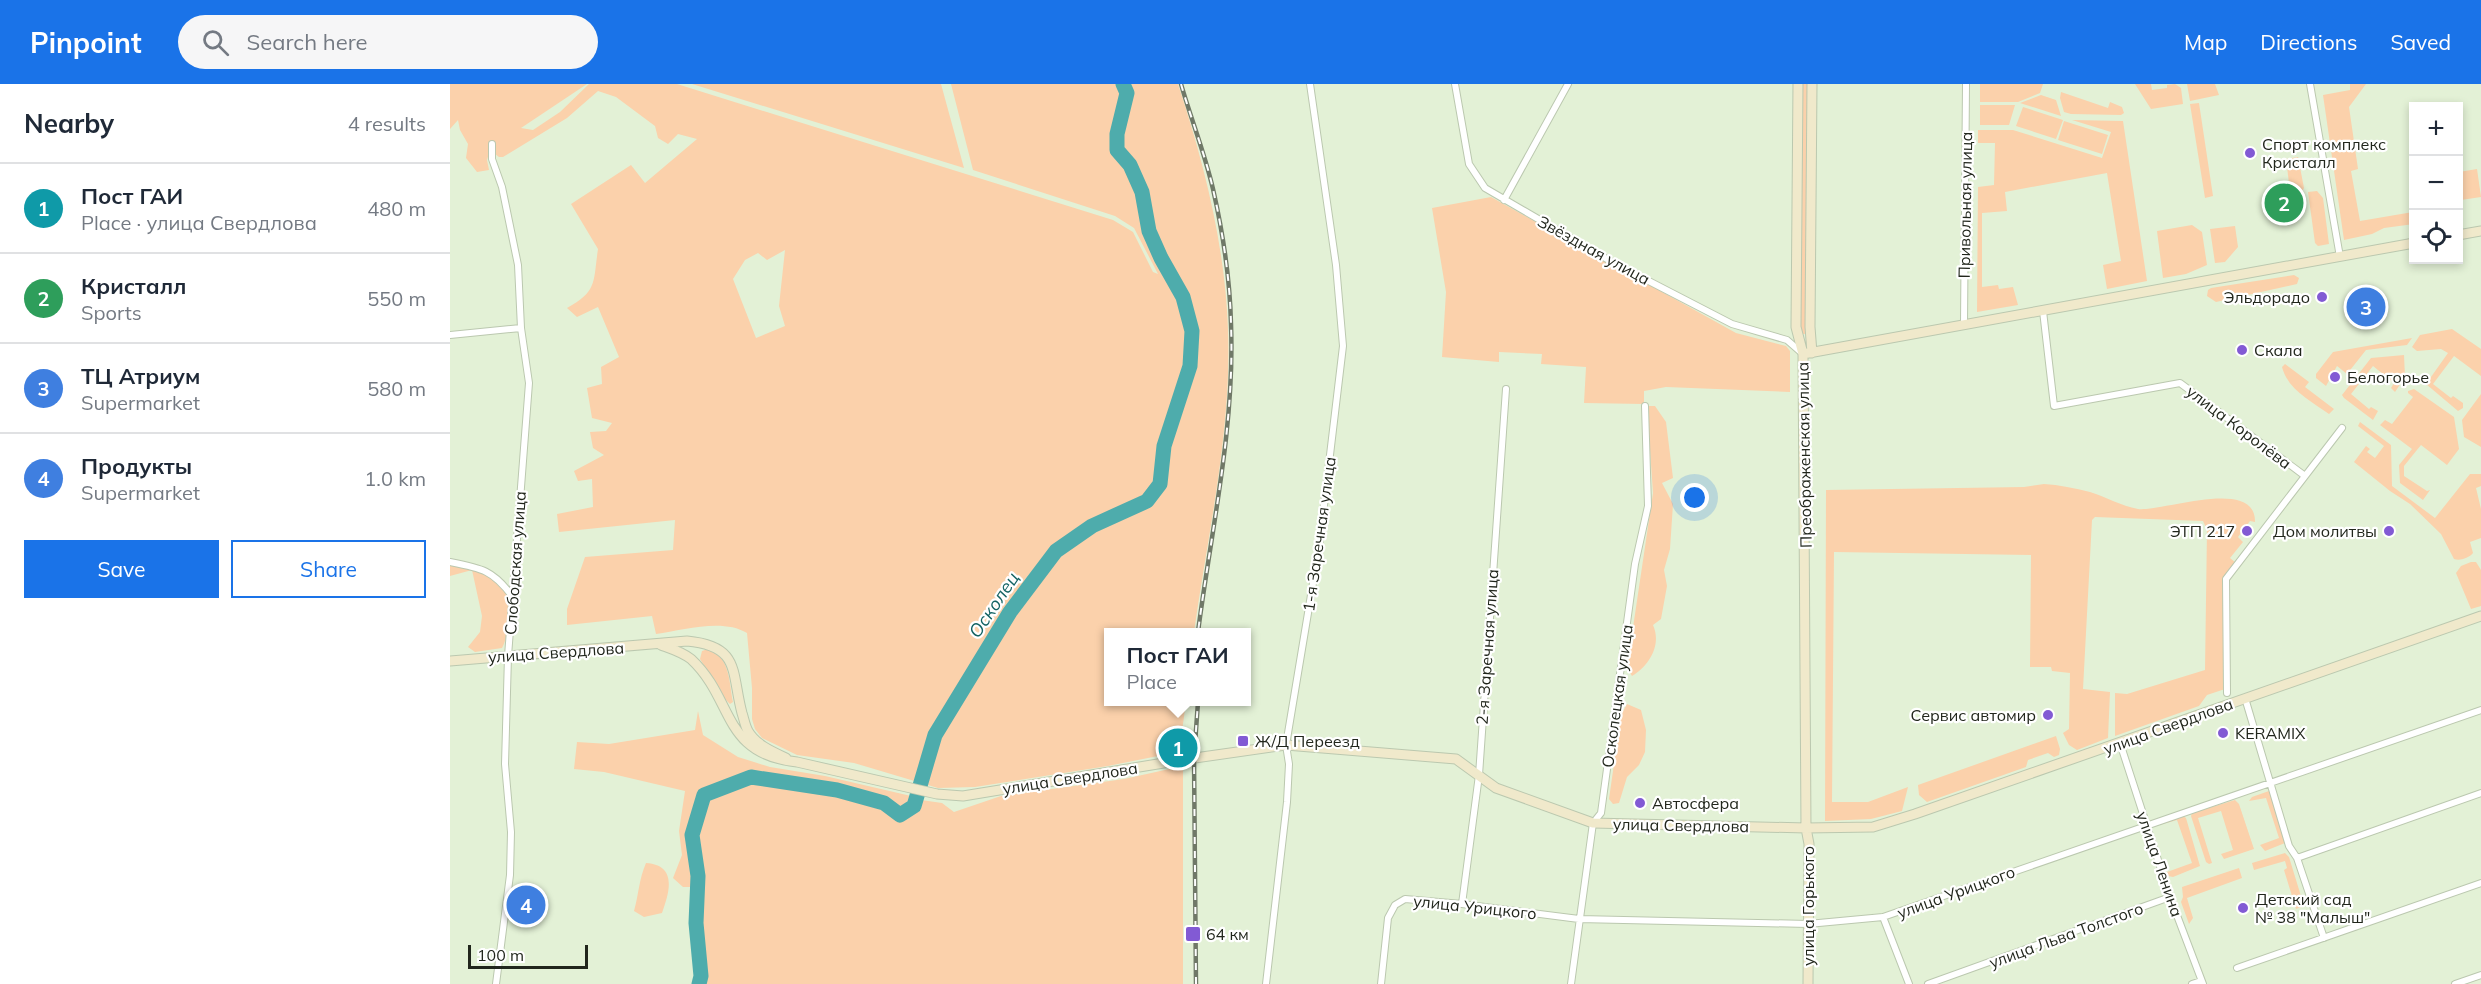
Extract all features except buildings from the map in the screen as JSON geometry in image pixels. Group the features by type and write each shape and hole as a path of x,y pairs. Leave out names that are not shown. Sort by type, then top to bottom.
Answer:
{"main road":[{"name":"Преображенская улица","path":"1798,84 1796,327 1808,353"},
{"name":"Преображенская улица","path":"1806,828 1808,353 1812,84"},
{"path":"2463,234 2481,231"},
{"path":"1808,353 2409,244"},
{"name":"улица Свердлова","path":"661,645 691,659 706,679 734,728 746,742 770,757 937,794 963,796 1286,745 1456,759 1496,788 1593,823 1806,828 1873,827 2481,616"},
{"name":"улица Свердлова","path":"450,661 687,641 714,646 725,654 732,664 747,730 763,745 797,762"},
{"name":"улица Горького","path":"1806,828 1809,844 1808,984"}],"street":[{"name":"1-я Заречная улица","path":"1266,984 1287,802 1289,764 1286,745 1319,547 1343,346 1336,265 1310,84"},
{"name":"Звёздная улица","path":"1455,84 1469,164 1485,188 1612,262 1722,319 1750,330 1787,340 1808,353"},
{"path":"1504,200 1568,84"},
{"name":"Привольная улица","path":"1964,325 1966,84"},
{"path":"2310,84 2340,257"},
{"name":"Слободская улица","path":"492,144 492,159 502,187 518,265 521,328 530,382 508,656 506,764 511,832 510,865 496,984"},
{"name":"улица Королёва","path":"2043,311 2054,406 2180,383 2305,476"},
{"path":"450,334 521,328"},
{"name":"2-я Заречная улица","path":"1462,904 1479,775 1506,389"},
{"name":"Осколецкая улица","path":"1571,984 1593,823 1601,813 1635,564 1648,506 1645,406"},
{"name":"улица Свердлова","path":"2227,693 2226,579 2342,428"},
{"path":"450,562 487,571 500,579 513,597"},
{"path":"2245,698 2289,846 2297,858 2324,938"},
{"name":"улица Урицкого","path":"1381,984 1388,918 1395,905 1405,899 1579,919 1808,924 1883,917 2481,710"},
{"name":"улица Ленина","path":"2120,743 2170,897 2202,982"},
{"path":"2297,858 2481,793"},
{"path":"2237,968 2481,883"},
{"name":"улица Льва Толстого","path":"1928,984 2170,897"},
{"path":"1883,917 1909,984"},
{"path":"2455,984 2481,975"},
{"path":"2192,984 2202,982"}],"shaded area":[{"path":"450,84 587,84 521,128 533,130 560,112 589,84 677,84 1113,220 1133,232 1153,272 1158,274 1134,228 1115,216 973,170 951,84 1121,84 1125,93 1113,134 1113,152 1139,194 1147,232 1163,274 1171,267 1155,234 1138,175 1120,143 1130,98 1126,84 1178,84 1212,205 1223,266 1228,329 1228,367 1218,481 1195,628 1104,628 1104,706 1185,706 1182,731 1168,740 1163,755 975,787 938,788 854,763 797,755 762,738 755,729 752,719 747,633 726,626 703,626 656,634 652,616 567,625 567,609 585,557 673,550 675,520 559,532 557,514 593,507 592,479 578,481 574,471 604,455 593,448 590,432 606,431 612,423 592,418 587,388 602,384 601,367 619,357 598,307 577,317 567,308 589,291 594,278 598,249 571,204 631,165 645,183 697,139 678,134 668,144 658,138 655,126 616,97 598,91 567,118 503,157 499,157 490,150 487,160 489,170 477,172 466,158 468,144 460,130 458,120 450,129","holes":["785,250 779,306 785,326 756,338 733,279 745,260 758,253 767,260"]},
{"path":"692,84 941,84 964,168"},
{"path":"1801,84 1808,84 1806,334 1800,334"},
{"path":"1980,84 2043,84 2040,93 2018,102 1980,102"},
{"path":"2135,84 2151,84 2152,90 2167,88 2167,85 2175,84 2181,88 2183,104 2151,109"},
{"path":"2187,84 2215,84 2219,95 2190,101"},
{"path":"2350,84 2366,84 2349,107 2358,169 2351,171 2360,221 2409,213 2409,225 2384,228 2372,234 2344,240 2323,95 2350,90"},
{"path":"2061,92 2108,108 2110,102 2122,107 2124,113 2121,115 2064,112 2060,98"},
{"path":"2041,95 2056,100 2061,116 2020,103"},
{"path":"2199,103 2213,196 2205,198 2190,104"},
{"path":"1980,105 2015,105 2009,125 1980,125"},
{"path":"2023,107 2063,120 2056,139 2016,126"},
{"path":"2072,120 2123,121 2147,281 2107,289 2103,265 2121,261 2107,173 2005,192 2007,211 1982,213 1982,287 1998,285 1999,289 2013,287 2018,305 1977,312 1978,187 1994,185 1995,143 1978,143 1978,130 2013,130 2102,158 2111,132"},
{"path":"2064,121 2108,135 2102,154 2058,140"},
{"path":"2298,157 2304,188 2296,201 2291,199 2286,159"},
{"path":"2477,169 2481,197 2463,200 2463,171"},
{"path":"2317,191 2323,198 2329,244 2318,246 2315,243 2308,192"},
{"path":"1491,197 1736,333 1786,346 1790,351 1790,392 1666,387 1644,391 1644,404 1584,403 1586,367 1541,364 1542,354 1499,352 1499,362 1442,357 1446,292 1432,208"},
{"path":"2192,225 2202,232 2207,265 2186,274 2163,278 2157,231"},
{"path":"2235,226 2238,247 2225,262 2215,263 2210,229"},
{"path":"2294,275 2299,278 2297,284 2216,302 2207,296 2211,288"},
{"path":"2452,329 2481,349 2481,376 2454,356 2433,384 2451,398 2453,396 2463,403 2463,408 2458,411 2426,384 2448,353 2441,349 2417,351 2412,347 2420,335"},
{"path":"2412,338 2407,345 2366,350 2347,374 2337,366 2326,386 2316,378 2316,374 2333,352"},
{"path":"2404,355 2405,377 2395,392 2391,388 2394,383 2373,366 2351,394 2369,409 2371,407 2378,411 2373,420 2344,398 2342,395 2371,358"},
{"path":"2285,364 2309,382 2305,387 2334,409 2329,414 2295,389 2285,375 2282,367"},
{"path":"2414,389 2454,417 2459,449 2447,465 2421,445 2404,466 2404,476 2427,491 2430,490 2423,500 2400,483 2399,465 2412,449 2380,425 2385,420 2392,424 2413,397 2408,391"},
{"path":"2481,394 2481,447 2464,437 2462,420"},
{"path":"1647,406 1655,406 1666,422 1673,478 1662,483 1673,504 1670,549 1664,570 1667,586 1661,619 1653,625 1655,647 1644,667 1632,676 1627,668 1653,493"},
{"path":"2360,422 2391,445 2392,486 2435,518 2470,474 2481,474 2481,486 2476,488 2481,509 2481,538 2470,542 2473,553 2471,555 2467,558 2454,559 2441,534 2410,504 2354,462 2366,446 2370,449 2367,452 2375,458 2384,446 2358,426"},
{"path":"2044,484 2090,492 2138,509 2224,498 2240,501 2251,508 2255,522 2250,521 2238,537 2243,542 2230,558 2236,563 2224,578 2225,689 2207,695 2199,706 2115,736 2115,693 2127,694 2205,670 2207,530 2203,521 2095,517 2092,520 2083,689 2110,692 2108,738 2077,750 2069,745 2063,733 2069,729 2070,673 2052,671 2051,667 2030,667 2031,555 1834,552 1832,802 1868,802 1908,787 1902,811 1871,819 1825,821 1826,490 2024,487"},
{"path":"2476,562 2481,570 2481,606 2471,609 2456,573 2461,566"},
{"path":"450,565 467,568 486,575 502,586 507,593 510,604 502,648 475,652 468,647 480,632 482,616 472,570 450,576"},
{"path":"708,649 721,657 725,664 733,702 730,704 723,697 700,659 702,651"},
{"path":"1627,704 1641,710 1646,730 1645,752 1639,765 1627,777 1619,803 1613,804 1609,799 1621,715"},
{"path":"698,711 703,735 738,757 770,767 825,776 911,796 912,806 898,811 885,801 838,787 751,774 701,792 699,836 706,797 752,782 837,794 882,807 899,819 918,809 921,800 942,803 954,812 1001,796 1124,779 1183,766 1183,984 703,984 698,921 704,887 683,887 673,878 682,855 679,831 685,791 604,772 574,769 577,742 609,744 695,730"},
{"path":"2056,736 2060,749 2059,755 2054,757 2048,753 2028,760 2026,767 1927,802 1919,795 1918,785"},
{"path":"2272,792 2285,843 2265,851 2260,845 2279,838 2266,798 2249,801 2252,797"},
{"path":"2235,800 2239,804 2254,849 2224,859 2221,854 2233,850 2221,811 2198,818 2212,863 2209,864 2206,862 2192,813"},
{"path":"2183,816 2186,818 2200,866 2173,877 2168,876 2167,872 2192,863 2177,820 2152,827"},
{"path":"2285,853 2289,857 2304,906 2296,909 2284,870 2287,868 2285,861 2254,870 2252,863"},
{"path":"646,863 663,869 669,880 669,888 662,913 644,917 634,911"},
{"path":"2239,868 2242,878 2187,898 2193,918 2189,924 2181,902 2182,887"}],"waterway":[{"name":"Осколец","path":"699,984 701,976 696,923 698,876 692,835 704,795 751,777 837,790 884,803 900,815 914,806 935,735 1010,612 1056,551 1092,526 1147,501 1160,484 1164,446 1190,366 1192,331 1183,297 1149,231 1142,192 1130,165 1117,150 1117,134 1127,93 1123,84"}],"railway":[{"path":"1181,84 1217,206 1228,274 1231,324 1226,441 1199,628"},
{"path":"1196,984 1194,758 1198,706"}],"place":[{"name":"Спорт комплекс Кристалл","path":"2250,153"},
{"name":"Кристалл","path":"2284,203"},
{"name":"Эльдорадо","path":"2322,297"},
{"name":"ТЦ Атриум","path":"2366,307"},
{"name":"Скала","path":"2242,350"},
{"name":"Белогорье","path":"2335,377"},
{"name":"ЭТП 217","path":"2247,531"},
{"name":"Дом молитвы","path":"2389,531"},
{"name":"Сервис автомир","path":"2048,715"},
{"name":"KERAMIX","path":"2223,733"},
{"name":"Ж/Д Переезд","path":"1243,741"},
{"name":"Пост ГАИ","path":"1178,748"},
{"name":"Автосфера","path":"1640,803"},
{"name":"Продукты","path":"526,905"},
{"name":"Детский сад № 38 \"Малыш\"","path":"2243,908"},
{"name":"64 км","path":"1193,934"}]}
